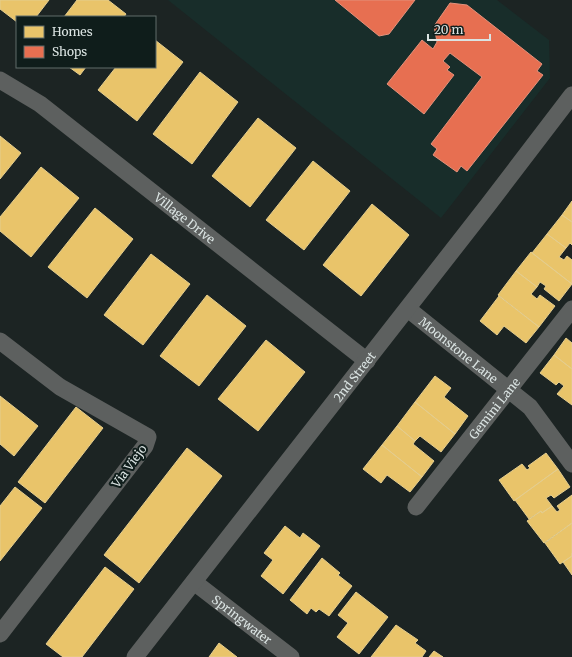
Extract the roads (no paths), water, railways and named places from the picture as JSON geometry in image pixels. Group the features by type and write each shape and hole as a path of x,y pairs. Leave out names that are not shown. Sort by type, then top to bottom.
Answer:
{"street":[{"name":"Village Drive","path":"0,80 40,104 367,361"},
{"name":"2nd Street","path":"135,657 408,309 572,95"},
{"name":"Gemini Lane","path":"416,507 572,308"},
{"name":"Moonstone Lane","path":"408,309 530,407 572,464"},
{"name":"Via Viejo","path":"0,341 60,387 148,437 145,446 0,634"},
{"name":"Springwater","path":"194,582 291,657"}]}
